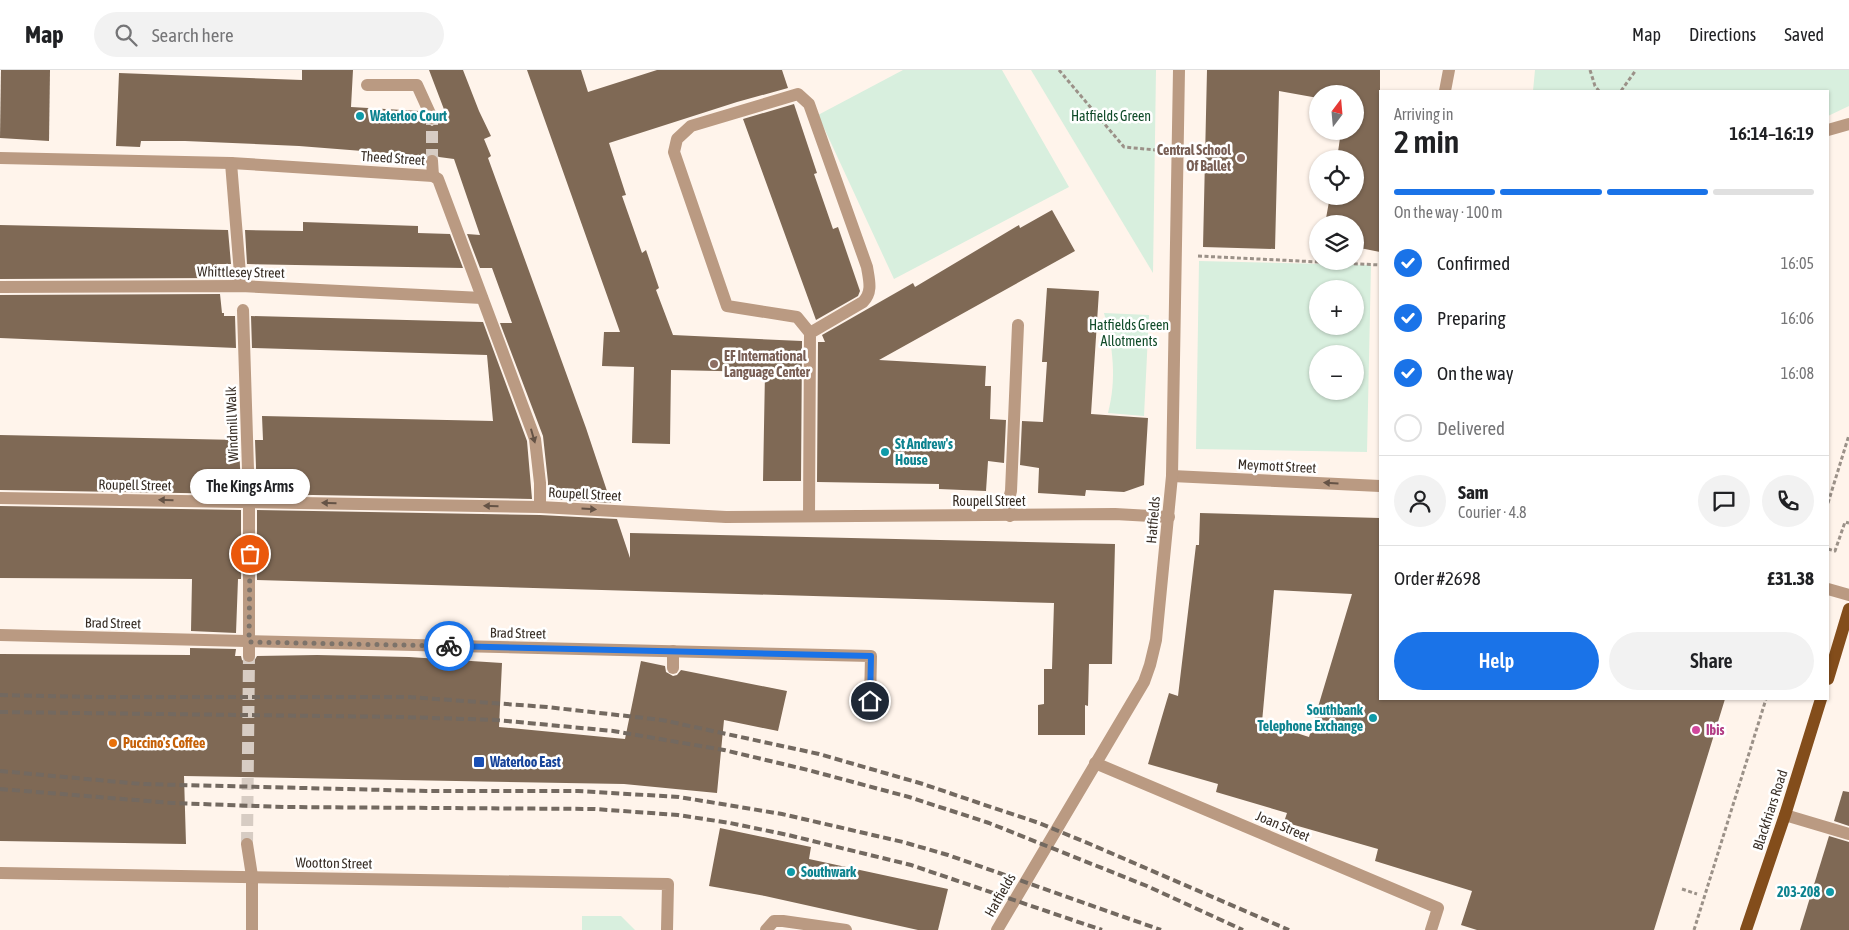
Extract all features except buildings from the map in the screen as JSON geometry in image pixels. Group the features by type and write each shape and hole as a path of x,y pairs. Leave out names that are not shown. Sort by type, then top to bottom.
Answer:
{"main road":[{"path":"1829,675 1848,614"},
{"name":"Blackfriars Road","path":"1746,930 1785,815 1821,700"}],"street":[{"name":"Hatfields","path":"997,930 1144,682 1156,640 1172,476 1179,70"},
{"path":"1445,90 1449,70"},
{"path":"367,86 417,85 432,118"},
{"path":"809,516 810,333 797,317 727,306 674,152 677,139 691,126 798,94 809,104 867,267 870,287 867,298 863,302 810,333"},
{"path":"1829,130 1849,124"},
{"name":"Theed Street","path":"0,158 231,163 433,176 438,179 535,439 540,483 540,507"},
{"path":"432,161 433,176"},
{"path":"231,163 241,286"},
{"name":"Whittlesey Street","path":"0,286 241,286 482,298"},
{"name":"Windmill Walk","path":"243,310 250,502 249,656"},
{"path":"1010,516 1008,503 1011,491 1018,325"},
{"name":"Meymott Street","path":"1172,476 1379,486"},
{"name":"Roupell Street","path":"0,498 540,507 726,517 1139,514 1169,517"},
{"path":"1829,589 1849,595"},
{"name":"Brad Street","path":"0,635 871,656 870,701"},
{"path":"673,651 673,668"},
{"name":"Joan Street","path":"1095,763 1438,908 1431,930"},
{"path":"1785,815 1849,834"},
{"path":"247,844 252,876 252,930"},
{"name":"Wootton Street","path":"0,873 668,884 667,930"},
{"path":"766,930 774,922 783,921 846,930"}],"path":[{"path":"1059,70 1124,147 1162,150"},
{"path":"1590,70 1598,90"},
{"path":"1622,90 1636,70"},
{"path":"1175,256 1379,265"},
{"path":"1829,500 1849,436"},
{"path":"1829,548 1835,551 1845,522 1849,523"},
{"path":"1694,930 1766,700"},
{"path":"1682,890 1697,894"}],"green space":[{"path":"903,70 1002,70 1069,187 894,279 818,115"},
{"name":"Hatfields Green","path":"1031,70 1156,70 1153,273"},
{"path":"1535,70 1849,70 1849,106 1829,116 1829,90 1533,90"},
{"path":"1199,261 1309,264 1309,270 1364,270 1364,265 1371,265 1367,452 1196,449"},
{"name":"Hatfields Green Allotments","path":"1104,313 1149,315 1144,416 1108,413 1111,401 1113,363"},
{"path":"582,916 621,916 635,930 582,930"}],"tunnel":[{"path":"432,118 432,161"},
{"path":"247,844 249,656"}],"railway":[{"path":"0,695 97,697 409,697 547,707 662,720 819,754 923,784 1039,823 1289,930"},
{"path":"0,712 404,717 496,720 613,731 724,750 909,797 989,823 1147,886 1243,930"},
{"path":"0,771 141,784 426,791 578,791 679,797 782,814 903,842 948,855 1161,930"},
{"path":"0,789 172,803 285,807 595,809 678,815 788,835 911,865 1102,930"}],"way so far":[{"path":"250,554 249,642 449,646"}],"place":[{"name":"Waterloo Court","path":"360,116"},
{"name":"Central School Of Ballet","path":"1241,158"},
{"name":"EF International Language Center","path":"714,364"},
{"name":"St Andrew's House","path":"885,452"},
{"name":"The Kings Arms","path":"250,554"},
{"name":"Southbank Telephone Exchange","path":"1373,718"},
{"name":"Ibis","path":"1696,730"},
{"name":"Puccino's Coffee","path":"113,743"},
{"name":"Waterloo East","path":"479,762"},
{"name":"Southwark","path":"791,872"},
{"name":"203-208","path":"1830,892"}],"route":[{"path":"449,646 871,656 870,701"}]}
